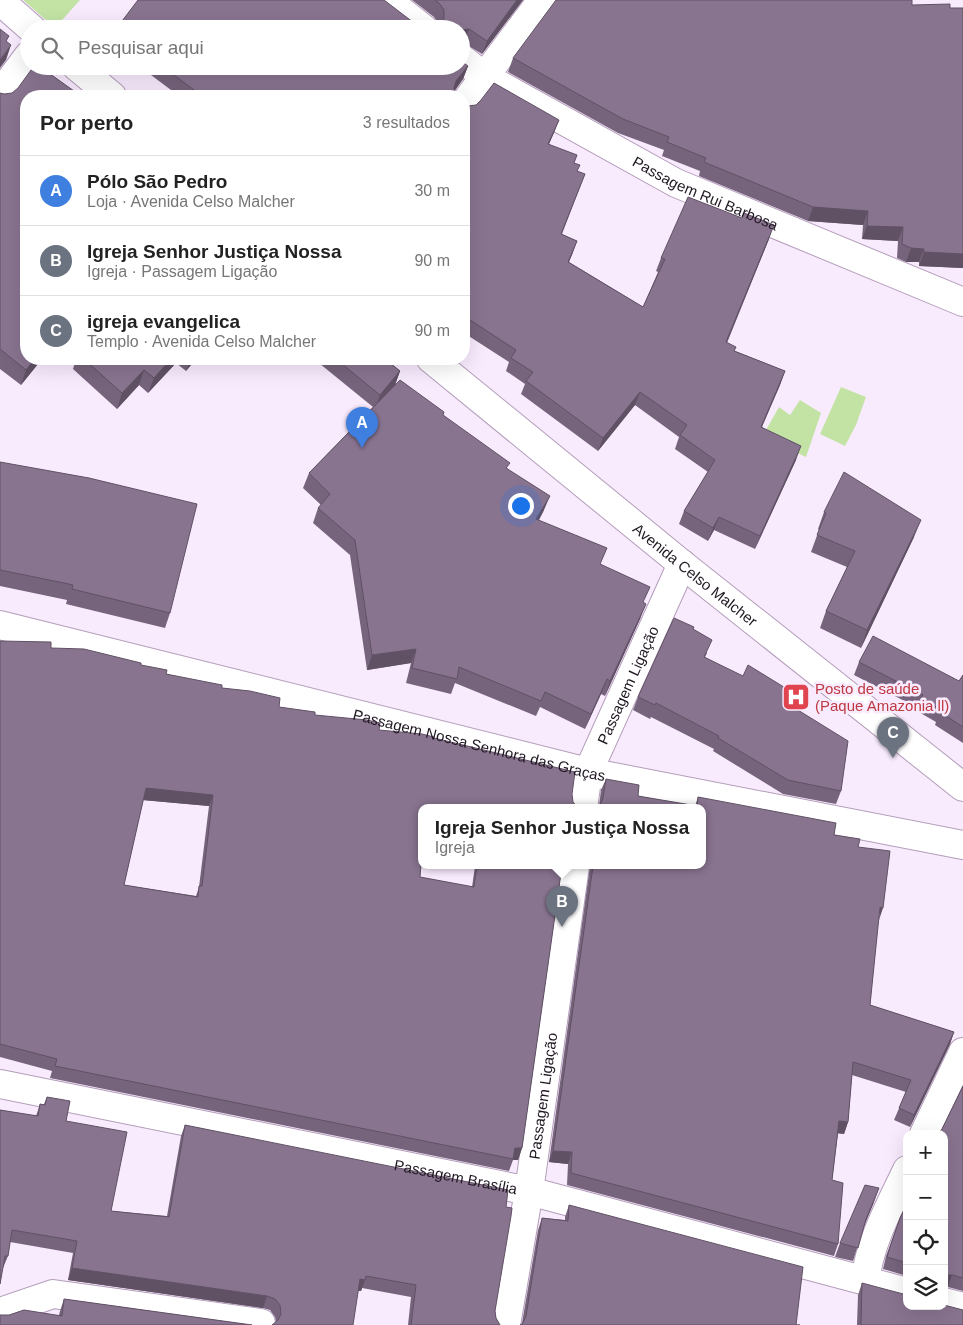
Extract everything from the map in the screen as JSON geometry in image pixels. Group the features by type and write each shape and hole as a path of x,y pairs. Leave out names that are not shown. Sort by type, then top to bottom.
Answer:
{"street":[{"path":"387,0 413,20"},
{"path":"470,96 542,0"},
{"path":"0,1 22,20"},
{"name":"Passagem Rui Barbosa","path":"470,65 485,77 676,183 963,302"},
{"path":"0,94 20,67"},
{"path":"87,75 105,90"},
{"name":"Avenida Celso Malcher","path":"438,365 682,564 963,787"},
{"name":"Passagem Ligação","path":"584,804 588,772 682,564"},
{"name":"Passagem Nossa Senhora das Graças","path":"0,625 588,772 963,845"},
{"name":"Passagem Ligação","path":"506,1325 529,1191 575,869"},
{"path":"926,1130 963,1052"},
{"name":"Passagem Brasília","path":"0,1084 529,1191 903,1291"},
{"path":"865,1281 866,1269 875,1237 905,1175"},
{"path":"0,1312 53,1294 261,1323"},
{"path":"948,1303 963,1307"}],"green space":[{"path":"23,0 80,0 62,20 46,20"},
{"path":"841,387 866,397 856,425 845,446 820,434"},
{"path":"800,400 821,413 806,457 762,437 779,407 790,415"}],"building":[{"path":"138,0 384,0 410,20 123,20"},
{"path":"435,0 517,0 487,41 470,30 470,20 443,20 444,10"},
{"path":"556,0 912,0 912,5 950,4 950,8 963,8 963,254 924,252 924,249 911,248 902,244 903,227 867,226 868,211 813,207 704,162 706,158 667,142 669,137 623,119 513,58"},
{"path":"0,29 9,36 6,41 11,45 0,60"},
{"path":"27,75 52,75 73,90 20,90 20,365 30,365 26,370 0,349 0,93 12,93"},
{"path":"174,75 461,75 456,81 454,90 194,90"},
{"path":"494,83 559,120 548,144 577,155 574,163 580,165 577,171 585,174 561,234 577,241 568,262 643,307 665,259 661,258 688,197 742,218 744,213 774,225 726,342 736,347 734,351 785,371 761,427 801,446 760,536 719,517 713,528 684,511 715,460 680,435 687,425 640,392 603,438 526,381 533,372 511,358 516,350 470,320 470,106 476,105"},
{"path":"91,365 166,365 154,378 144,370 122,393"},
{"path":"343,365 392,365 400,371 380,395"},
{"path":"400,380 444,412 443,415 510,463 506,468 550,496 536,519 607,548 600,564 650,587 643,602 646,604 610,681 607,679 591,714 545,692 541,701 459,667 457,679 412,668 416,649 372,655 355,540 318,508 330,494 309,473"},
{"path":"0,462 89,478 197,504 170,613 72,589 73,585 0,570"},
{"path":"844,472 921,520 867,630 826,611 855,551 817,535 826,513 824,512"},
{"path":"674,618 694,627 693,629 712,640 704,657 743,676 748,665 800,697 793,707 848,741 841,791 788,780 718,738 719,736 656,703 655,705 638,697"},
{"path":"873,636 959,681 963,675 963,727 921,698 923,695 859,662"},
{"path":"0,641 51,642 51,648 84,649 141,663 141,665 167,670 166,674 222,685 222,688 250,691 280,698 279,707 315,712 315,715 367,720 380,723 379,730 422,734 575,772 572,794 575,804 418,804 418,869 421,869 420,877 474,887 477,869 562,869 522,1148 515,1148 513,1159 55,1066 57,1059 0,1044","holes":["146,788 213,795 202,886 199,886 198,897 124,885"]},
{"path":"606,779 639,785 638,796 685,804 600,804"},
{"path":"698,797 836,823 834,835 860,839 858,847 890,851 883,908 880,907 870,1005 954,1032 914,1115 899,1108 911,1080 853,1062 848,1122 839,1121 832,1180 843,1183 838,1244 571,1173 572,1152 553,1151 593,869 706,869 706,804 697,804"},
{"path":"963,1086 963,1278 948,1275 948,1130 942,1129"},
{"path":"47,1097 70,1101 66,1121 127,1132 111,1211 169,1217 185,1125 508,1190 506,1207 512,1208 495,1311 500,1325 411,1325 416,1285 366,1276 365,1280 360,1279 353,1325 272,1325 281,1314 280,1305 275,1299 267,1296 72,1268 77,1241 12,1230 8,1256 5,1256 0,1284 0,1110 38,1116 40,1104 45,1105"},
{"path":"865,1185 879,1188 866,1219 858,1248 840,1243"},
{"path":"569,1205 803,1267 796,1325 520,1325 526,1316 542,1218 568,1221"},
{"path":"903,1212 903,1262 887,1257"},
{"path":"862,1283 903,1294 903,1310 948,1310 948,1306 963,1310 963,1325 861,1325"},
{"path":"64,1299 252,1325 0,1325 0,1315 9,1315 24,1310 62,1316"}],"place":[{"name":"Pólo São Pedro","path":"362,448"},
{"name":"Posto de saúde (Paque Amazonia ll)","path":"796,697"},
{"name":"igreja evangelica","path":"893,758"},
{"name":"Igreja Senhor Justiça Nossa","path":"562,927"}]}
